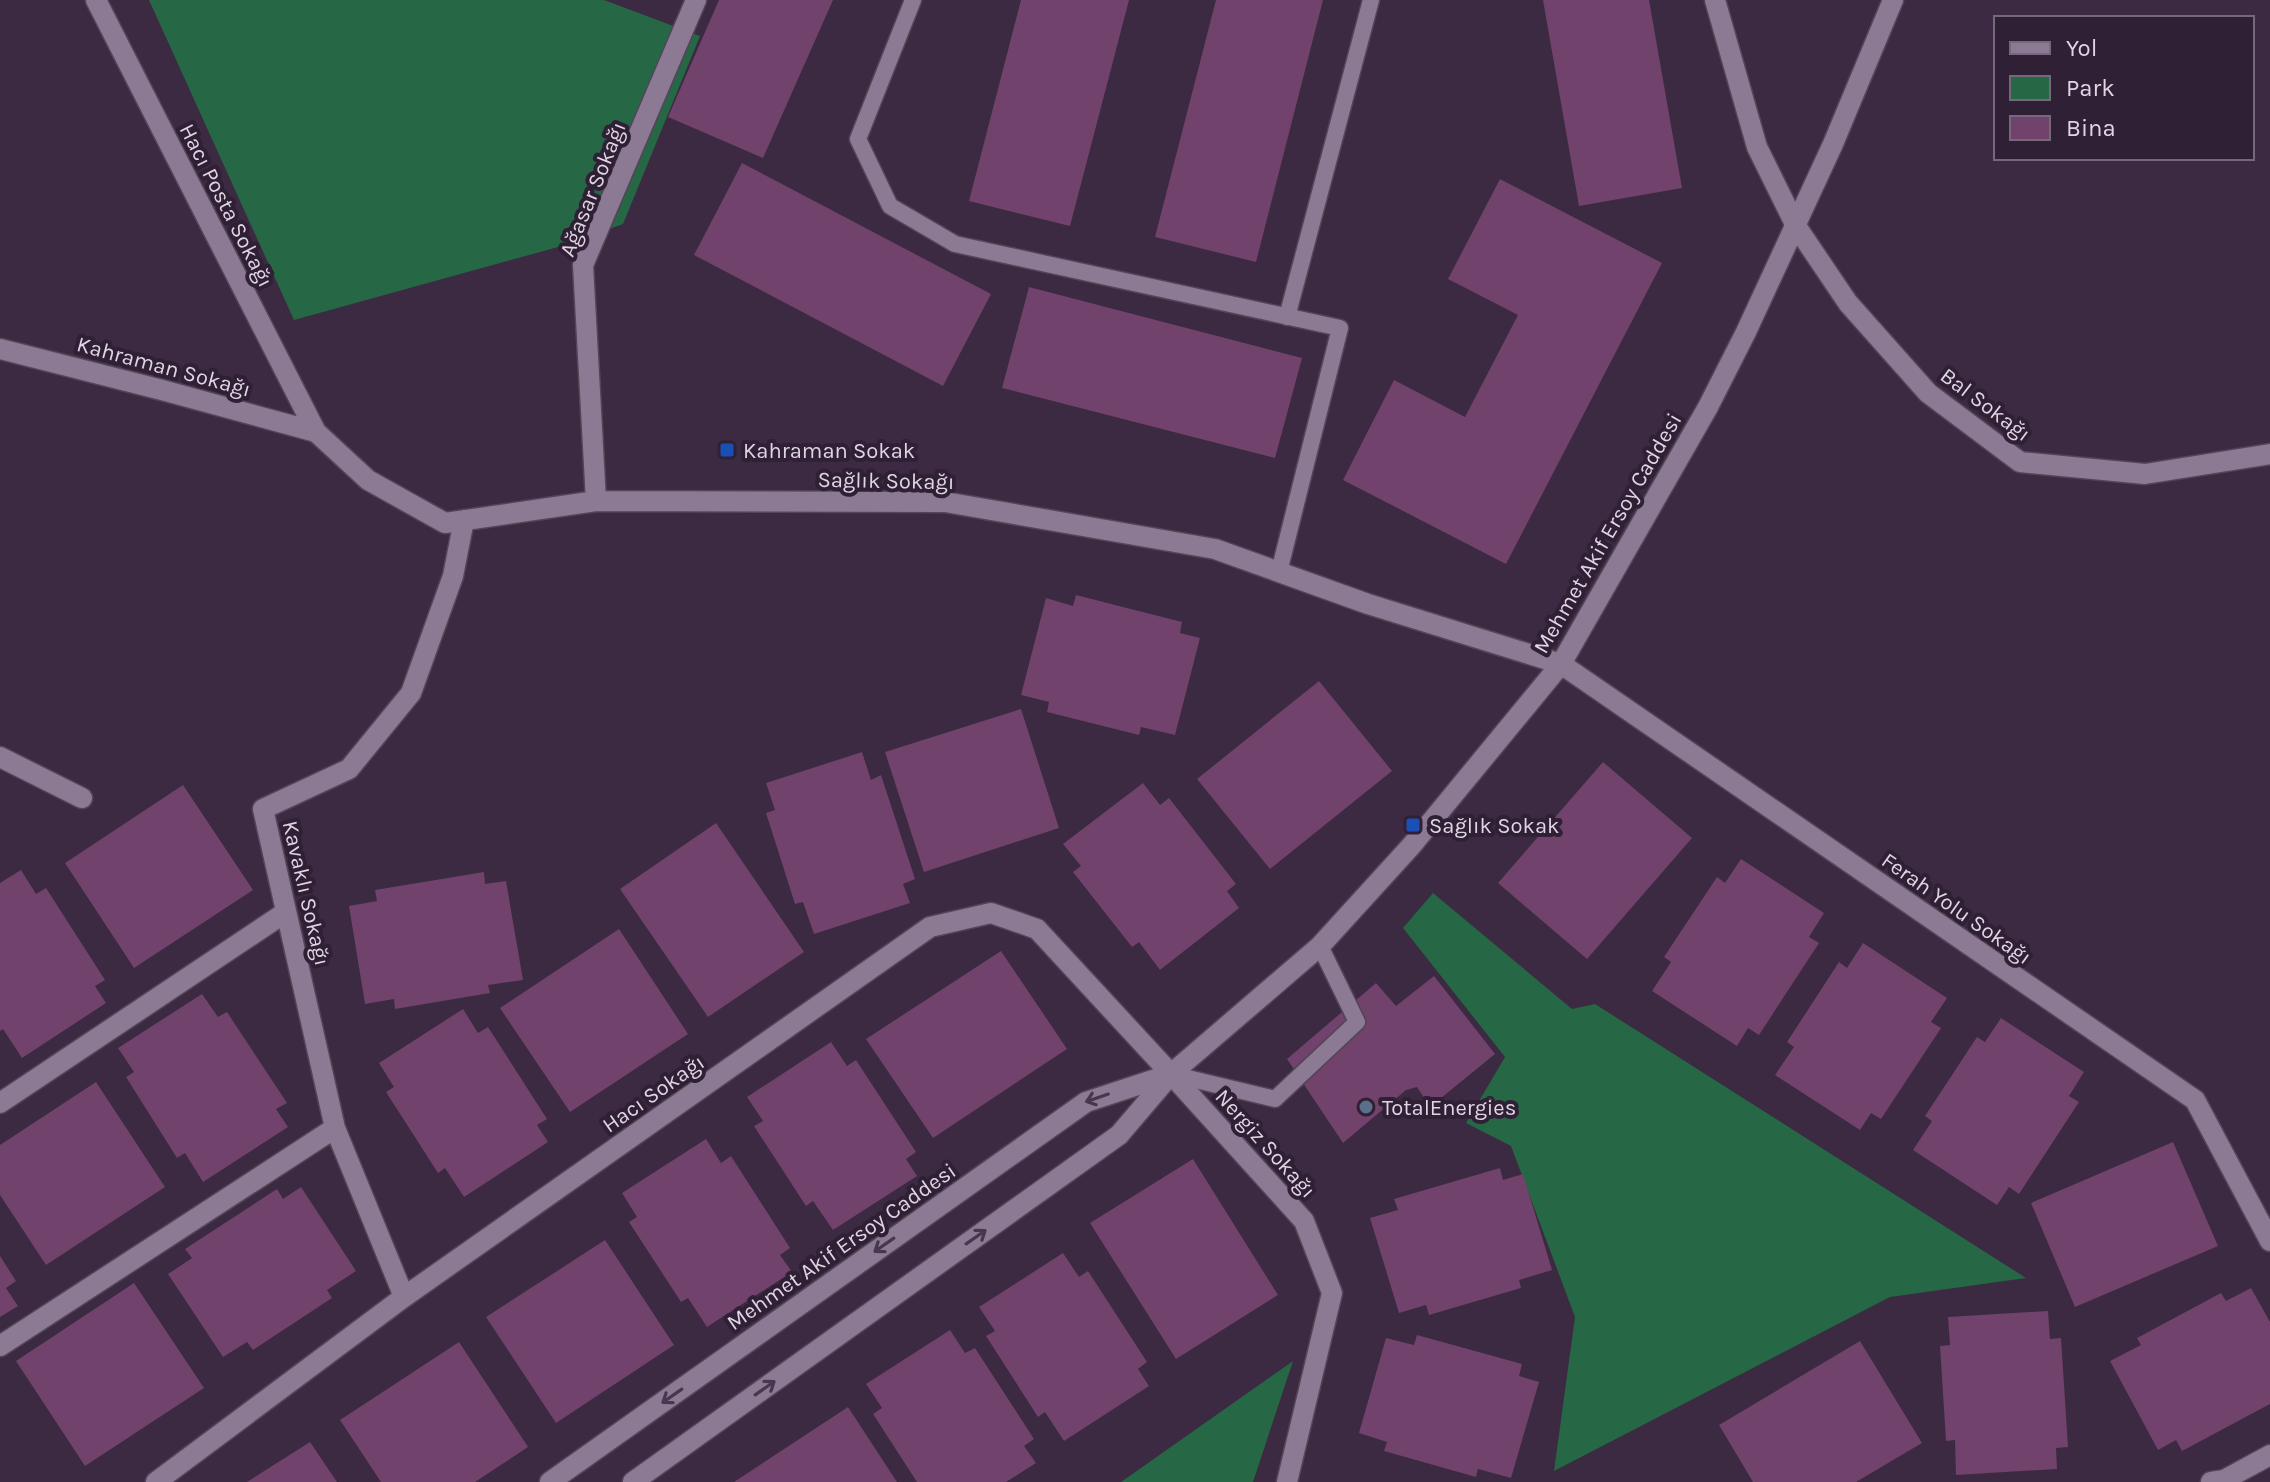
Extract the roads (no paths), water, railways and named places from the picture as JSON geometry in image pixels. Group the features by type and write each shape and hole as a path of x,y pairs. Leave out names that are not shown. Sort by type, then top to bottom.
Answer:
{"street":[{"name":"Hacı Posta Sokağı","path":"96,0 316,432"},
{"name":"Ağasar Sokağı","path":"596,501 583,265 696,0"},
{"name":"Bal Sokağı","path":"1715,0 1757,147 1796,226 1848,303 1928,393 2020,462 2145,474 2270,454"},
{"name":"Mehmet Akif Ersoy Caddesi","path":"633,1482 1119,1135 1171,1074 1320,946 1412,845 1561,664 1708,407 1796,226 1893,0"},
{"name":"Kahraman Sokağı","path":"0,349 316,432"},
{"name":"Sağlık Sokağı","path":"316,432 368,480 445,523 596,501 945,502 1215,549 1368,604 1561,664"},
{"name":"Kavaklı Sokağı","path":"404,1297 335,1128 263,809 349,769 411,693 453,576 464,520"},
{"name":"Ferah Yolu Sokağı","path":"1561,664 2195,1100 2270,1241"},
{"path":"0,757 82,798"},
{"path":"0,1103 286,912"},
{"name":"Hacı Sokağı","path":"156,1482 404,1297 930,927 991,913 1037,929 1171,1074"},
{"name":"Mehmet Akif Ersoy Caddesi","path":"550,1482 1086,1102 1171,1074"},
{"name":"Nergiz Sokağı","path":"1171,1074 1304,1221 1332,1293 1287,1482"},
{"path":"0,1346 335,1128"},
{"path":"2211,1482 2224,1480 2270,1455"}],"lane":[{"path":"913,0 858,139 890,206 955,244 1340,328 1279,572"},
{"path":"1287,317 1371,0"},
{"path":"1171,1074 1275,1099 1357,1022 1320,946"}],"place":[{"name":"Kahraman Sokak","path":"727,450"},
{"name":"Sağlık Sokak","path":"1413,825"},
{"name":"TotalEnergies","path":"1366,1107"}]}
